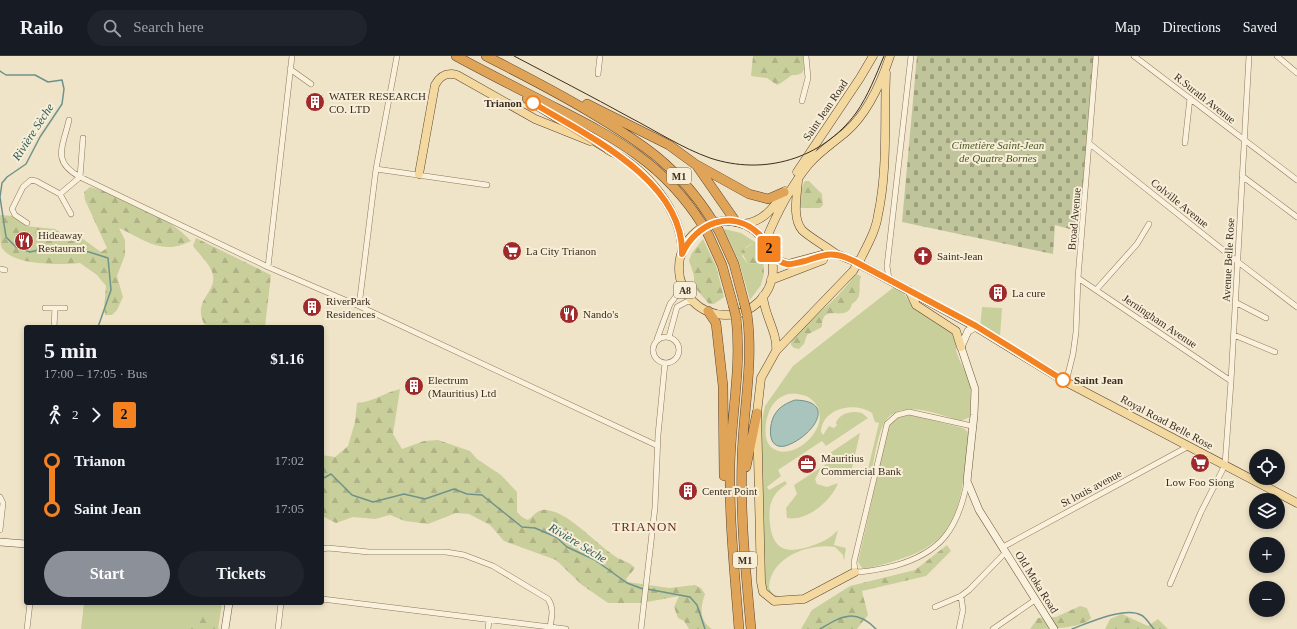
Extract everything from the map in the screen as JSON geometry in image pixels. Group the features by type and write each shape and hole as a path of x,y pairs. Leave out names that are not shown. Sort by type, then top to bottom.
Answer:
{"highway":[{"name":"M1","path":"456,56 603,132 630,149 670,182 708,234 722,265 736,317 738,359 730,465 739,629"},
{"name":"M1","path":"486,56 547,87 638,141 653,152 690,188 719,231 734,264 747,314 749,367 743,437 742,490 751,629"},
{"path":"479,68 484,75 613,152"},
{"path":"547,87 574,97 669,145 695,164 756,196 768,199 784,192"},
{"path":"695,164 740,223"},
{"path":"708,311 716,324 723,386 725,492 733,537"},
{"path":"742,490 757,413"}],"main road":[{"name":"Saint Jean Road","path":"796,176 873,56"},
{"path":"855,572 804,599 774,601 763,592 761,582 757,413 761,378 776,351 853,271 871,239 878,216 883,185 886,66 890,56"},
{"name":"A8","path":"740,223 759,235 770,250 773,268 771,280 763,296 748,309 739,313 723,314 708,311 695,303 686,292 680,278 679,266 682,254 694,234 713,223 740,223 752,223 762,218 796,176 855,123 874,94 886,66"},
{"path":"419,174 435,85 439,78 444,74 451,73 535,120 613,152 636,168 665,201 680,231 682,254"},
{"name":"A8","path":"765,242 796,176"},
{"name":"Royal Road Belle Rose","path":"796,176 796,204 798,221 802,230 837,254 854,261 976,326 1066,382 1297,503"},
{"path":"770,250 776,260 788,264 829,253 837,254"},
{"path":"771,280 837,254"},
{"path":"909,290 916,305 956,331 961,347"},
{"path":"763,296 765,310 776,342 776,351"}],"street":[{"path":"268,267 292,56"},
{"path":"359,306 376,168 397,56"},
{"path":"598,74 600,56"},
{"path":"802,101 808,78 806,56"},
{"path":"890,281 887,266 911,56"},
{"name":"Broad Avenue","path":"1066,382 1073,354 1096,56"},
{"name":"R.Surath Avenue","path":"1134,56 1297,180"},
{"name":"Avenue Belle Rose","path":"1225,465 1236,302 1249,56"},
{"path":"1277,56 1297,73"},
{"path":"290,69 311,84"},
{"path":"1185,143 1190,98"},
{"path":"69,120 61,159 65,167 80,177 268,267 359,306 658,446"},
{"path":"60,194 80,177 83,138"},
{"name":"Colville Avenue","path":"1090,144 1297,307"},
{"path":"376,168 487,185"},
{"path":"1242,176 1297,217"},
{"path":"27,223 15,214 12,209 15,200 27,182 31,180 36,181 60,194 71,214"},
{"path":"1096,290 1137,244 1149,224"},
{"path":"657,340 669,337 676,340 679,352 672,361 665,363 658,360 654,355 653,349 668,308 680,291 680,278"},
{"name":"Jerningham Avenue","path":"1078,278 1231,381"},
{"path":"669,337 674,313 677,307 688,301 695,303"},
{"path":"1236,302 1266,318"},
{"path":"45,308 65,308"},
{"path":"54,325 55,308"},
{"path":"972,426 909,412 897,414 887,424 854,562 855,572 870,572 914,559 935,547 944,538 957,518 962,507 967,481 972,426 975,389 961,347 968,331 976,326"},
{"path":"1234,335 1275,352"},
{"path":"642,629 655,507 658,446 665,363"},
{"name":"St louis avenue","path":"935,607 960,596 981,580 1004,550 1189,446"},
{"path":"1170,584 1201,512 1225,465"},
{"name":"Old Moka Road","path":"967,481 979,510 1054,629"},
{"path":"0,498 3,503 0,530"},
{"path":"0,542 24,544"},
{"path":"324,549 369,552 446,552 478,560 511,575 548,599 551,604 552,614 550,627"},
{"path":"960,596 963,610 960,629"},
{"path":"324,599 566,629"},
{"path":"993,629 1035,600"},
{"path":"27,629 30,605"},
{"path":"225,629 229,605"},
{"path":"278,629 281,605"},
{"path":"488,629 489,620"}],"green space":[{"path":"753,56 803,56 804,69 802,73 792,75 777,85 767,78 751,76"},
{"name":"Cimetière Saint-Jean de Quatre Bornes","path":"917,56 1096,56 1081,232 1055,225 1053,254 902,222"},
{"path":"805,181 809,181 822,194 823,205 820,208 800,208 800,191"},
{"path":"90,187 116,195 158,215 182,232 191,241 181,245 162,247 154,245 119,228 125,240 125,255 117,276 123,297 117,310 112,315 105,315 104,308 106,286 97,275 80,263 49,264 25,261 6,253 1,246 0,215 15,216 26,226 55,229 62,234 83,239 101,252 107,248 85,200 84,192"},
{"path":"724,229 741,233 755,242 746,247 742,256 748,264 757,263 761,272 764,274 761,285 750,300 739,262"},
{"path":"196,238 271,275 265,325 205,325 201,310 212,285 212,272 209,265 193,246"},
{"path":"703,239 716,266 724,297 714,304 709,304 697,290 689,260 692,253"},
{"path":"755,242 763,255 764,274 759,270 757,263 748,264 741,251"},
{"path":"856,274 861,276 859,295 849,310 845,313 830,313 826,315 823,319 822,327 807,335 804,344 799,349 794,348 791,345 792,340 801,328 838,296"},
{"path":"894,287 903,292 912,306 953,332 957,339 956,350 959,359 971,383 970,417 961,421 919,410 908,409 898,411 889,416 883,425 872,470 868,469 879,423 875,422 872,413 865,409 849,407 833,412 827,417 821,432 823,435 829,426 834,428 840,417 846,413 862,413 868,418 826,446 822,441 778,470 781,476 767,487 769,490 785,481 787,484 774,496 770,506 770,524 774,540 778,545 789,550 795,550 818,543 829,538 838,530 834,545 846,548 844,561 843,555 835,547 814,547 793,554 783,560 771,577 769,588 773,594 781,597 770,593 765,583 761,442 762,421 765,406 793,366","holes":["792,394 803,395 813,400 819,413 819,423 815,432 808,441 789,451 779,451 771,447 768,443 765,431 767,418 772,406 779,398"]},
{"path":"982,307 1002,308 1000,337 980,328"},
{"path":"400,389 393,434 402,449 424,441 438,440 470,451 477,459 501,475 517,492 517,512 522,517 528,520 537,512 547,510 556,512 565,517 616,557 629,563 635,568 626,579 628,582 669,588 695,585 701,588 705,594 702,604 703,618 712,629 689,629 684,621 678,618 674,607 679,596 642,603 608,603 582,585 556,560 504,541 490,525 469,514 456,513 428,524 405,521 390,515 375,519 353,517 336,523 324,517 324,455 335,457 348,446 355,422 357,403 368,401"},
{"path":"911,415 963,428 968,432 968,453 960,498 954,516 946,531 935,542 906,557 866,569 862,568 858,562 888,429 897,419 903,416"},
{"path":"860,433 850,477 831,469 820,470 815,479 817,484 827,487 838,483 835,490 824,503 810,513 803,517 787,518 786,508 797,494 794,485 834,459 830,453"},
{"path":"947,545 951,551 926,576 862,591 868,615 857,629 801,629 812,610 850,586 915,570"},
{"path":"84,605 222,605 218,629 81,629"},
{"path":"1080,606 1087,608 1091,618 1087,622 1063,628 1030,629 1038,618 1056,617"},
{"path":"1122,614 1148,626 1158,619 1168,629 1105,629 1110,619"},
{"path":"196,617 211,617 219,629 179,629 183,623"}],"water":[{"path":"795,400 809,402 816,407 818,413 816,421 811,429 803,436 785,446 779,446 772,440 771,423 777,411 781,407"}],"waterway":[{"name":"Rivière Sèche","path":"0,71 6,75 35,75 48,82 62,80 64,89 62,104 40,137 26,164 7,177 2,183 0,197 6,237 16,247 30,252 51,247 89,252 108,258 111,290 99,325"},
{"name":"Rivière Sèche","path":"324,478 331,474 352,495 373,502 404,494 425,499 454,489 467,494 482,495 522,527 535,528 556,537 567,547 595,560 627,583 643,589"},
{"name":"Rivière Sèche","path":"647,589 690,597 697,605 705,629"},
{"name":"Rivière Sèche","path":"1072,629 1106,616 1126,613 1134,613 1143,616 1154,629"},
{"name":"Rivière Sèche","path":"820,629 848,616 861,618 876,629"}],"tram line":[{"path":"514,56 689,149 710,158 730,163 751,165 771,164 790,160 809,152 826,142 842,129 856,113 868,93 884,56"}],"bus line":[{"name":"2","path":"533,103 613,152 636,168 665,201 674,217 680,231 682,254 686,243 694,234 713,223 724,221 744,224 752,229 765,242 776,260 783,263 793,264 829,253 836,254 854,261 976,326 1063,380"}],"place":[{"name":"WATER RESEARCH CO. LTD","path":"315,102"},
{"name":"Trianon","path":"533,103"},
{"name":"Hideaway Restaurant","path":"24,241"},
{"name":"La City Trianon","path":"512,251"},
{"name":"Saint-Jean","path":"923,256"},
{"name":"La cure","path":"998,293"},
{"name":"RiverPark Residences","path":"312,307"},
{"name":"Nando's","path":"569,314"},
{"name":"Saint Jean","path":"1063,380"},
{"name":"Electrum (Mauritius) Ltd","path":"414,386"},
{"name":"Low Foo Siong","path":"1200,463"},
{"name":"Mauritius Commercial Bank","path":"807,464"},
{"name":"Center Point","path":"688,491"}],"district":[{"name":"TRIANON","path":"645,526"}]}
